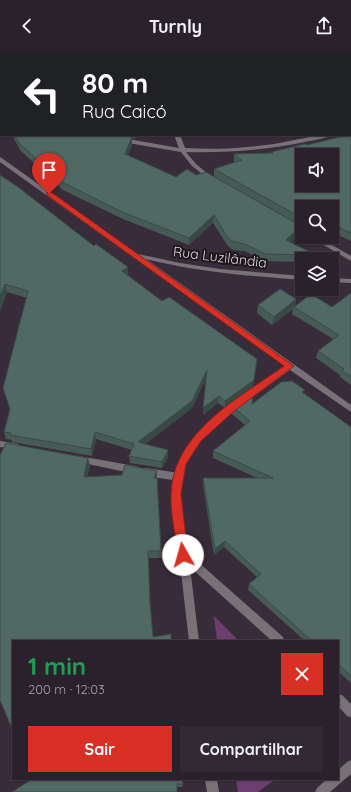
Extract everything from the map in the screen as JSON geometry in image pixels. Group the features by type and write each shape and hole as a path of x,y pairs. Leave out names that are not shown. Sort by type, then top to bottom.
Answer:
{"street":[{"path":"177,136 181,150 194,167 217,182"},
{"path":"119,139 181,150 255,149 294,144 325,136"},
{"path":"0,159 351,409"},
{"path":"325,244 351,259"},
{"name":"Rua Luzilândia","path":"135,255 170,264 229,272 295,277"},
{"path":"339,280 351,281"},
{"path":"194,640 176,494 182,463 198,438 231,409 290,366"},
{"path":"0,444 22,448"},
{"path":"73,458 179,477"},
{"path":"183,555 277,640"},
{"path":"339,700 351,712"},
{"path":"339,776 351,766"},
{"path":"211,780 213,792"},
{"path":"321,792 335,780"}],"shaded area":[{"path":"214,616 238,640 217,640"},
{"path":"236,780 275,780 258,792 238,792"}],"building":[{"path":"15,136 132,137 125,154 176,177 187,169 196,175 206,172 295,223 295,232 286,240 310,252 295,252 295,255 265,254 245,244 234,242 228,238 214,215 189,238 122,212 62,182 19,143"},
{"path":"344,136 351,136 351,233 339,227 339,200 295,200 295,214 214,169 242,160 234,154 273,153 271,152 305,144 307,145"},
{"path":"0,175 18,187 94,246 96,244 128,267 122,271 162,301 169,297 257,359 254,380 225,401 219,396 203,408 207,370 192,401 138,442 168,450 162,462 129,456 134,444 95,432 91,449 10,435 11,433 4,432 10,409 3,388 28,291 5,284 0,297"},
{"path":"280,289 296,299 274,317 258,305"},
{"path":"351,293 351,377 342,370 344,369 318,351 339,335 294,307 308,296 314,296 332,307"},
{"path":"292,381 305,390 302,392 351,427 351,676 339,665 339,640 311,640 249,584 261,574 225,541 215,549 203,478 273,478 213,451 250,421 233,407 253,392 252,404 281,382"},
{"path":"6,443 88,458 84,477 122,475 125,465 157,471 154,478 157,478 161,551 148,551 150,603 153,637 171,634 171,640 12,640 12,729 0,700 0,455"},
{"path":"30,780 182,780 183,784 177,784 177,792 12,792"}],"route":[{"path":"49,194 290,366 231,409 198,438 182,463 176,494 183,555"}]}
